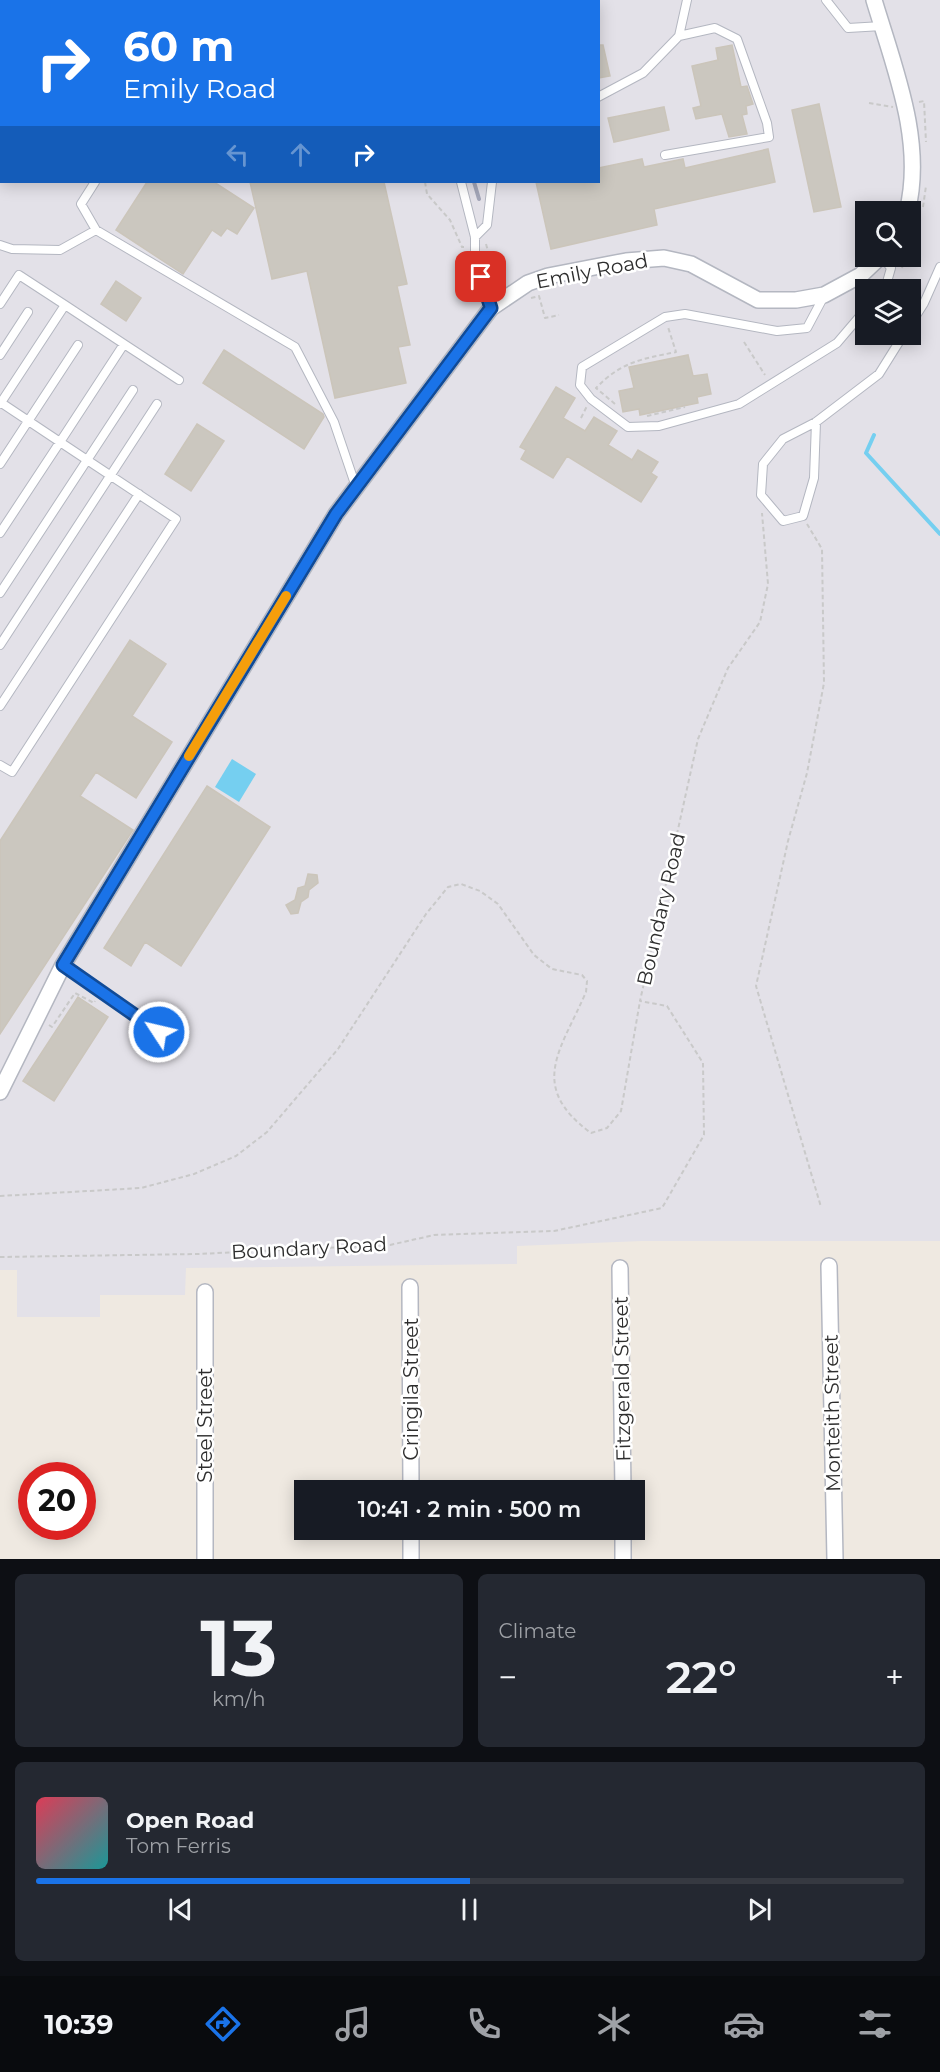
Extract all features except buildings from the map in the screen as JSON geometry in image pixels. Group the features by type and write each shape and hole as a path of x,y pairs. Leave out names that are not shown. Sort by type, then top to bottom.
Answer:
{"street":[{"path":"874,0 912,138 912,192 910,201"},
{"name":"Emily Road","path":"0,1092 63,965 336,514 491,308 528,283 548,276 626,261 664,258 691,264 758,300 782,301 824,295"},
{"path":"824,295 861,275 870,267"},
{"name":"Monteith Street","path":"829,1266 835,1559"},
{"name":"Fitzgerald Street","path":"621,1268 623,1480"},
{"name":"Cringila Street","path":"410,1287 411,1480"},
{"name":"Steel Street","path":"205,1292 205,1559"},
{"path":"411,1540 411,1559"},
{"path":"623,1540 623,1559"}],"lane":[{"path":"600,96 643,73 679,36 687,0"},
{"path":"826,0 848,28 882,26"},
{"path":"665,155 769,137 767,123 737,39 715,28 679,36"},
{"path":"94,183 81,204 96,230 295,347 334,422 356,487"},
{"path":"460,183 475,237 475,261 491,308"},
{"path":"475,237 487,225 492,183"},
{"path":"0,245 12,249 60,250 96,230"},
{"path":"921,308 940,267"},
{"path":"0,304 19,275 179,380"},
{"path":"824,295 807,328 777,331 685,314 666,317 582,367 580,385 591,399 628,427 659,426 739,404 837,343 855,322"},
{"path":"0,765 12,772 176,519 0,403 65,305"},
{"path":"0,355 28,312"},
{"path":"0,533 124,344"},
{"path":"0,464 78,345"},
{"path":"816,422 814,478 803,516 783,521 761,495 763,464 783,439 816,422 879,374 897,345"},
{"path":"0,593 133,390"},
{"path":"0,645 158,404"},
{"path":"0,706 139,494"},
{"path":"63,965 159,1032"}],"path":[{"path":"869,103 890,108"},
{"path":"539,296 545,318 559,315"},
{"path":"616,408 613,401 596,387 612,371 635,360 676,352 666,317"},
{"path":"744,342 765,375"},
{"path":"757,381 769,373 771,376"},
{"path":"638,418 696,405"},
{"name":"Boundary Road","path":"0,1257 197,1254 390,1245 434,1235 554,1231 662,1208 704,1135 704,1063 667,1006 640,1001 698,739 728,668 760,622 768,584 761,495"},
{"path":"803,516 822,549 824,683 807,773 788,841 756,986 821,1207"},
{"path":"0,1196 141,1188 194,1174 236,1156 267,1132 338,1049 426,914 448,887 461,884 480,891 498,904 534,955 552,969 582,975 587,981 586,992 553,1068 557,1099 575,1121 591,1132 606,1128 621,1111 640,1001"}],"shaded area":[{"path":"600,0 940,0 940,1241 642,1241 517,1246 517,1264 186,1268 185,1295 100,1295 100,1317 17,1317 17,1270 0,1270 0,183 600,183"}],"water":[{"path":"232,759 256,774 239,802 215,787"}],"waterway":[{"path":"874,435 866,453 940,534"}],"railway":[{"path":"474,183 479,199"}],"slow traffic":[{"path":"189,756 286,596"}],"route":[{"path":"159,1032 63,965 336,514 491,308 481,277"}]}
